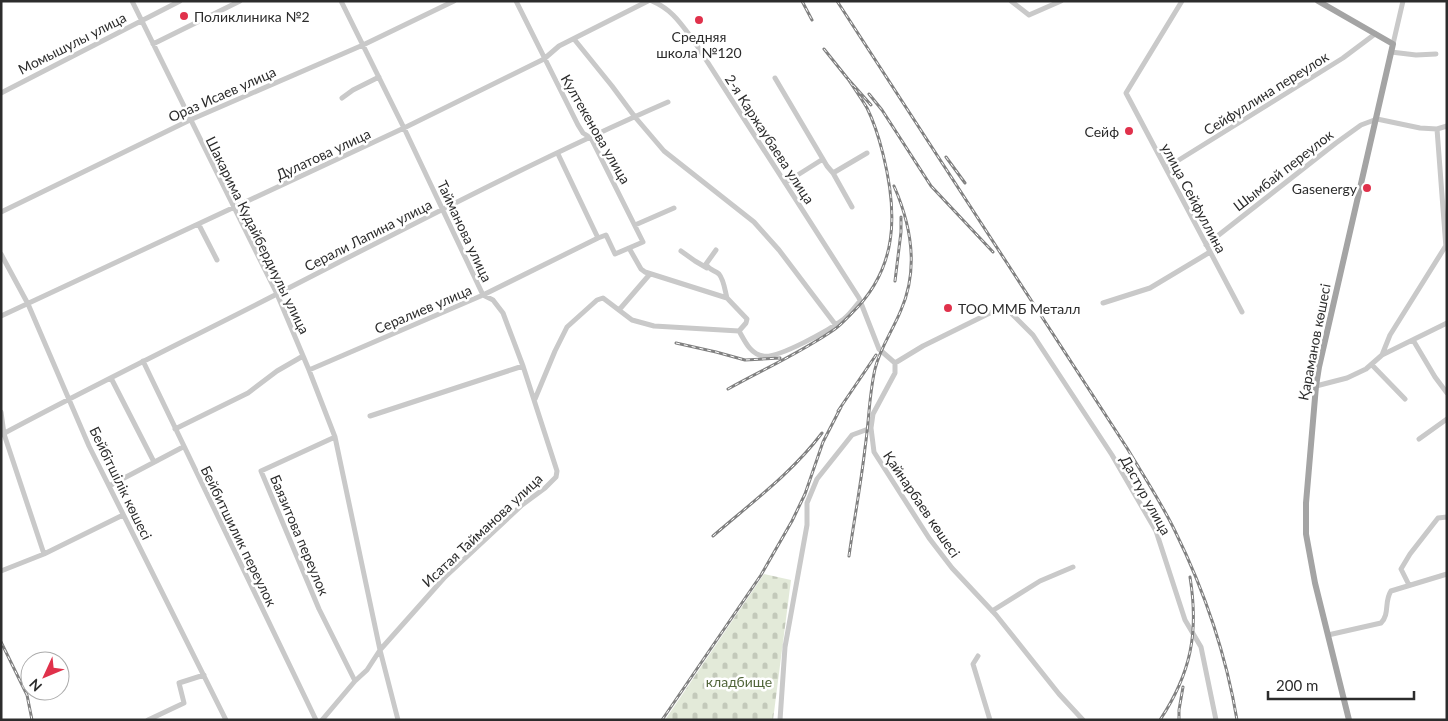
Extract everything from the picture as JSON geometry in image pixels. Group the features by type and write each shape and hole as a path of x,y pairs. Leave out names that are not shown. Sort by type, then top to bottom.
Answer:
{"main road":[{"path":"1318,1 1393,44"},
{"name":"Қараманов көшесі","path":"1349,720 1315,583 1306,534 1306,503 1316,386 1393,44"}],"street":[{"name":"Шакарима Кудайбердиулы улица","path":"132,1 278,294 335,437 380,650 398,720"},
{"name":"Момышулы улица","path":"1,93 180,1"},
{"path":"153,44 240,1"},
{"name":"Тайманова улица","path":"341,1 404,128 483,296 493,300 503,313 524,366 557,471"},
{"name":"Ораз Исаев улица","path":"1,212 190,120 363,46 454,1"},
{"name":"Култекенова улица","path":"516,1 578,125 591,138 643,242 629,248"},
{"name":"Дулатова улица","path":"1,316 234,209 404,128 544,60 559,46 650,1"},
{"name":"2-я Каржаубаева улица","path":"650,1 663,6 673,13 694,42 859,300"},
{"path":"1014,2 1029,14 1061,1"},
{"name":"улица Сейфуллина","path":"1182,1 1126,94 1242,312"},
{"name":"Қараманов көшесі","path":"1393,44 1403,1"},
{"name":"Сейфуллина переулок","path":"1166,168 1343,58 1376,34"},
{"path":"574,39 635,117 664,150 754,222 784,256 835,324"},
{"path":"1391,52 1416,55 1436,54"},
{"path":"342,98 353,90 379,77"},
{"path":"775,78 852,208"},
{"name":"Серали Лапина улица","path":"3,434 441,209 668,102"},
{"path":"1377,119 1420,128 1437,129 1447,126"},
{"name":"Шымбай переулок","path":"1206,245 1336,143 1362,125 1377,119"},
{"path":"1382,355 1390,336 1446,248 1437,129"},
{"path":"833,173 867,152"},
{"path":"558,154 598,238 606,236 615,254 629,248 642,269 650,274 728,298"},
{"path":"785,183 823,158"},
{"path":"635,225 674,208"},
{"path":"199,225 217,260"},
{"name":"Сералиев улица","path":"309,370 483,296 598,238"},
{"path":"707,268 706,264 716,250"},
{"path":"681,251 718,274 722,279 728,298 747,319 739,332"},
{"path":"1103,303 1150,288 1210,252"},
{"name":"Бейбітшілік көшесі","path":"1,254 28,304 89,446 226,720"},
{"path":"619,310 650,274"},
{"path":"535,400 554,351 567,327 597,300 602,298 632,320 654,326 739,332"},
{"path":"739,332 750,349 755,353 763,356 773,356 793,348 843,319 859,300 879,349 895,363"},
{"name":"Дастур улица","path":"895,363 923,346 1004,306 1033,334 1112,455 1156,531 1185,620 1201,647 1216,720"},
{"path":"1316,386 1347,378 1366,369 1382,355 1447,323"},
{"path":"1413,340 1447,393"},
{"path":"175,429 248,393 277,371 304,356"},
{"name":"Бейбитшилик переулок","path":"143,362 316,720"},
{"name":"Қайнарбаев көшесі","path":"895,363 895,373 873,414 871,428 874,452 929,538 952,568 992,611 1059,694 1083,720"},
{"path":"1372,364 1405,399"},
{"path":"370,416 524,366"},
{"path":"111,378 154,462"},
{"path":"1,412 3,434 44,554"},
{"path":"1420,439 1447,419"},
{"path":"780,720 785,647 807,525 807,502 818,479 852,435 871,428"},
{"name":"Баязитова переулок","path":"335,437 261,470 319,609 354,681"},
{"path":"109,486 183,447"},
{"name":"Исатая Тайманова улица","path":"322,720 354,681 367,670 380,650 444,578 522,505 545,488 556,477 557,471"},
{"path":"1,570 44,554 123,515"},
{"path":"1409,585 1401,568 1438,518 1447,517"},
{"path":"992,611 1040,581 1073,567"},
{"path":"1328,635 1381,623 1385,618 1390,592 1447,574"},
{"path":"978,656 973,664 990,720"},
{"path":"148,720 184,703 179,683 204,675"}],"green space":[{"name":"кладбище","path":"764,574 791,580 773,720 665,720"}],"railway":[{"path":"802,1 812,20"},
{"path":"837,1 1127,448 1164,510 1186,553 1213,623 1227,671 1237,720"},
{"path":"824,49 848,79"},
{"path":"728,389 796,353 837,327 867,296 878,278 886,259 892,219 888,176 872,119 848,79 871,105"},
{"path":"869,94 882,110 931,186 993,252"},
{"path":"946,157 965,183"},
{"path":"849,556 862,475 871,389 875,369 901,310 910,279 911,247 905,216 894,186"},
{"path":"895,281 901,217"},
{"path":"676,343 745,360 780,358"},
{"path":"838,411 876,355"},
{"path":"662,720 761,575 792,521 805,494 823,442 841,407"},
{"path":"713,536 798,461 822,433"},
{"path":"1160,720 1179,686 1190,652 1193,634 1193,597 1190,577"},
{"path":"1,642 27,695 32,720"},
{"path":"1179,720 1183,687"}],"place":[{"name":"Поликлиника №2","path":"184,16"},
{"name":"Средняя школа №120","path":"699,20"},
{"name":"Сейф","path":"1129,131"},
{"name":"Gasenergy","path":"1367,188"},
{"name":"ТОО ММБ Металл","path":"948,308"}]}
